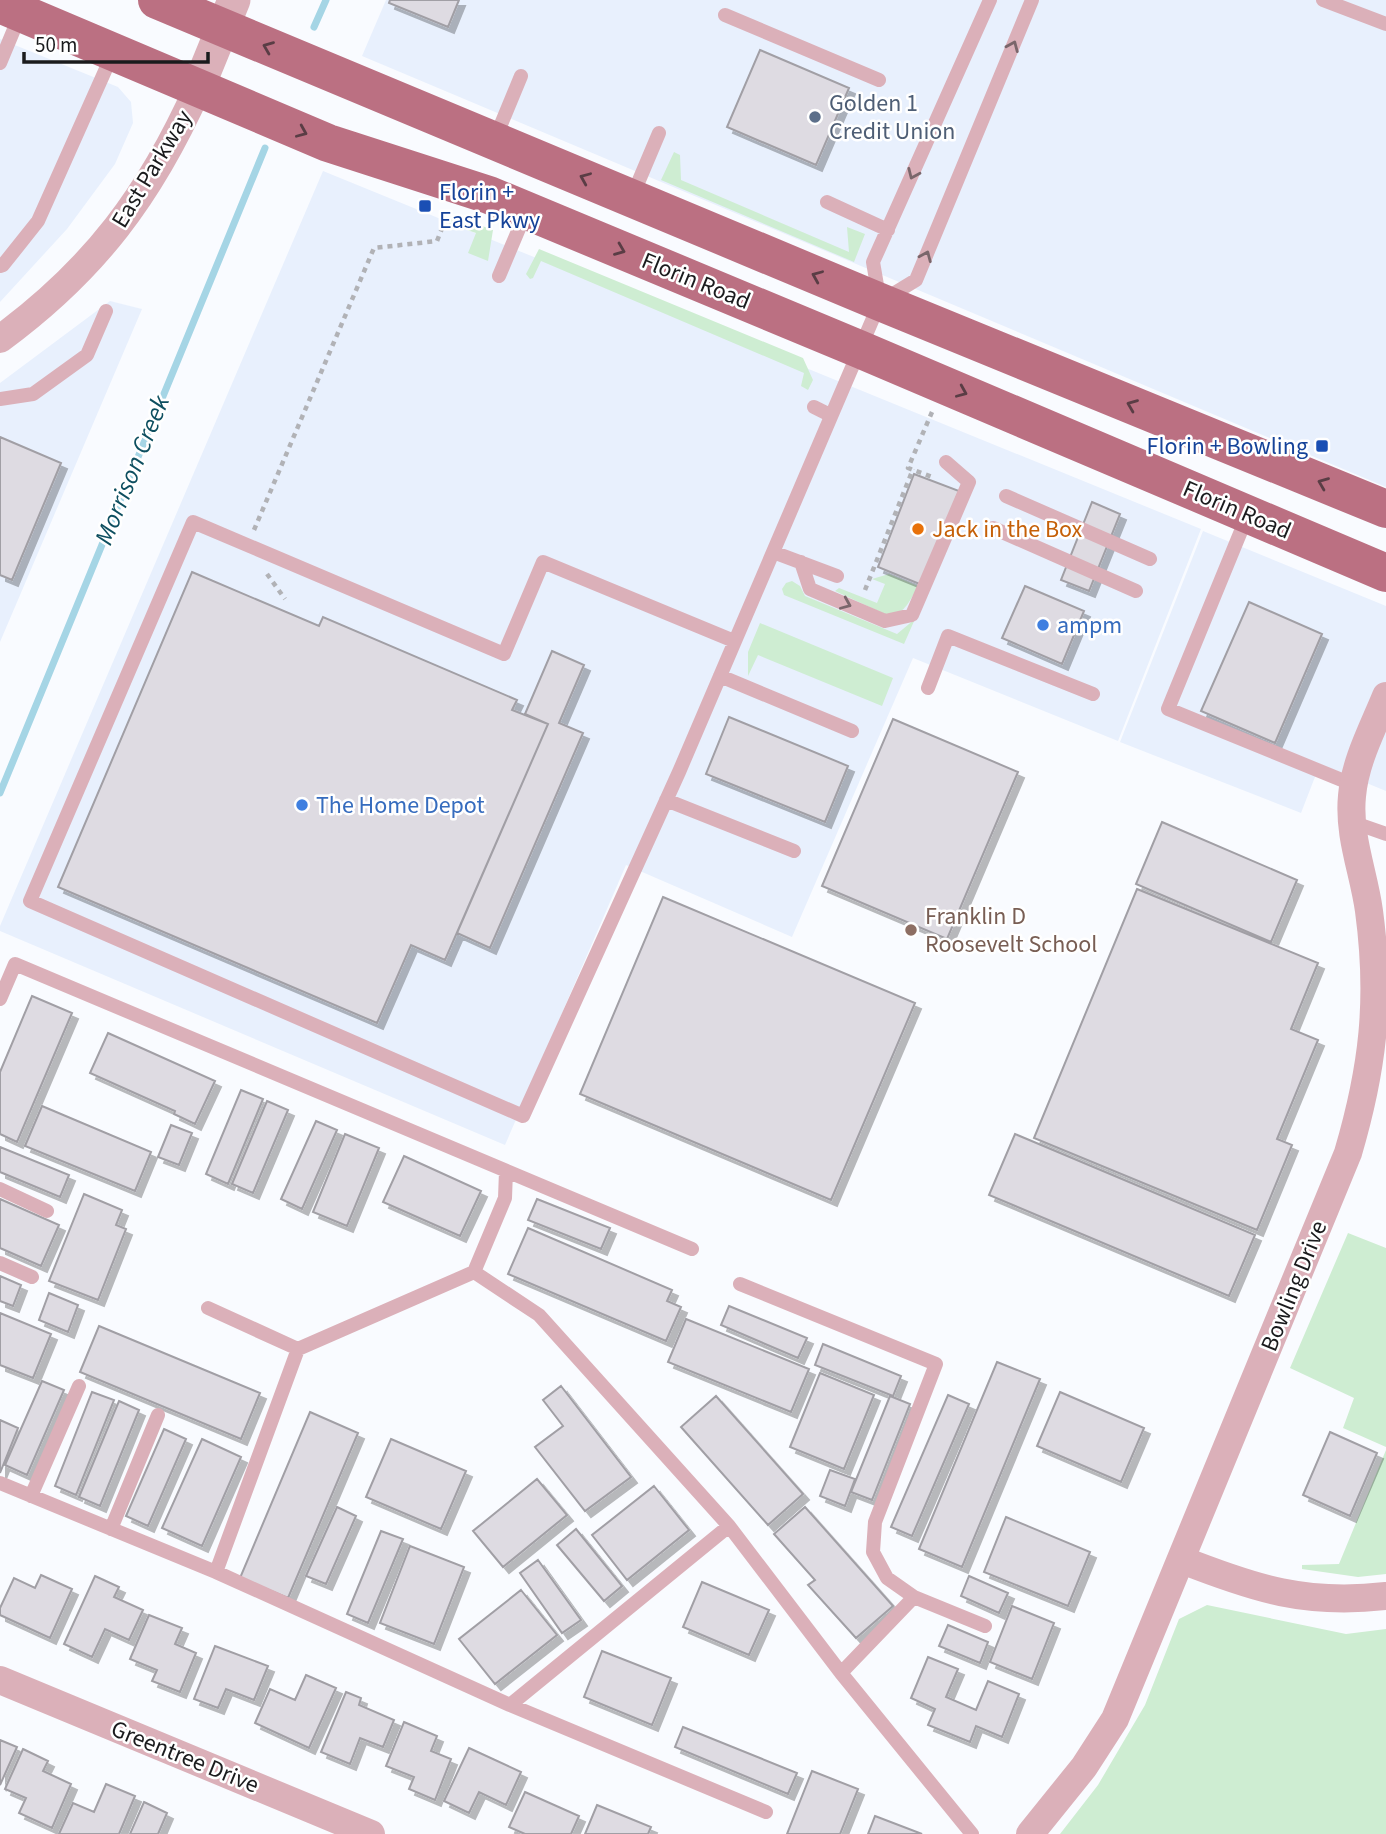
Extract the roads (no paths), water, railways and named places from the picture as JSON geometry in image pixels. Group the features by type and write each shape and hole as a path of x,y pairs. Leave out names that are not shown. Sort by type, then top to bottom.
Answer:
{"main road":[{"name":"Florin Road","path":"157,0 229,14 494,140 880,302 1386,509"},
{"name":"Florin Road","path":"10,8 328,143 489,195 859,348 1386,573"}],"street":[{"name":"East Parkway","path":"0,339 35,314 77,275 115,232 148,186 198,88 229,14"},
{"name":"Bowling Drive","path":"1030,1834 1084,1767 1115,1719 1348,1153 1363,1103 1376,1001 1374,949 1352,822 1354,785 1356,771 1386,696"},
{"path":"1182,1560 1250,1586 1306,1598 1386,1596"},
{"name":"Greentree Drive","path":"0,1681 371,1834"}],"lane":[{"path":"880,302 873,262 990,0"},
{"path":"734,641 543,562 504,654 193,522 30,901 523,1116 666,800 773,552 859,348 880,302 916,280 1032,0"},
{"path":"1322,0 1386,24"},
{"path":"0,63 10,8"},
{"path":"726,15 879,80"},
{"path":"0,266 38,221 114,51"},
{"path":"494,140 521,76"},
{"path":"632,198 659,133"},
{"path":"827,202 888,230"},
{"path":"499,276 527,211"},
{"path":"0,399 33,394 87,355 106,310"},
{"path":"814,407 830,415"},
{"path":"801,562 810,589 885,621 912,615 969,482 946,463"},
{"path":"1006,496 1150,559"},
{"path":"1248,514 1168,709 1354,785"},
{"path":"993,528 1136,591"},
{"path":"773,552 837,576"},
{"path":"928,688 948,636 1093,694"},
{"path":"720,676 852,731"},
{"path":"666,800 794,851"},
{"path":"1352,822 1386,834"},
{"path":"0,999 15,964 692,1249"},
{"path":"216,1572 298,1349 474,1272 505,1198 506,1171"},
{"path":"0,1189 47,1211"},
{"path":"0,1263 32,1277"},
{"path":"474,1272 538,1315 729,1526 841,1673 972,1834"},
{"path":"740,1284 936,1364 875,1522 873,1552 887,1578 914,1597 985,1626"},
{"path":"208,1308 298,1349"},
{"path":"31,1496 79,1387"},
{"path":"111,1529 158,1415"},
{"path":"0,1483 216,1572 510,1705 766,1812"},
{"path":"510,1705 729,1526"},
{"path":"841,1673 914,1597"}],"waterway":[{"name":"Morrison Creek","path":"314,27 326,0"},
{"name":"Morrison Creek","path":"0,793 265,148"}],"place":[{"name":"Golden 1 Credit Union","path":"815,117"},
{"name":"Florin + East Pkwy","path":"425,206"},
{"name":"Florin + Bowling","path":"1322,446"},
{"name":"Jack in the Box","path":"918,529"},
{"name":"ampm","path":"1043,625"},
{"name":"The Home Depot","path":"302,805"},
{"name":"Franklin D Roosevelt School","path":"911,930"}]}
